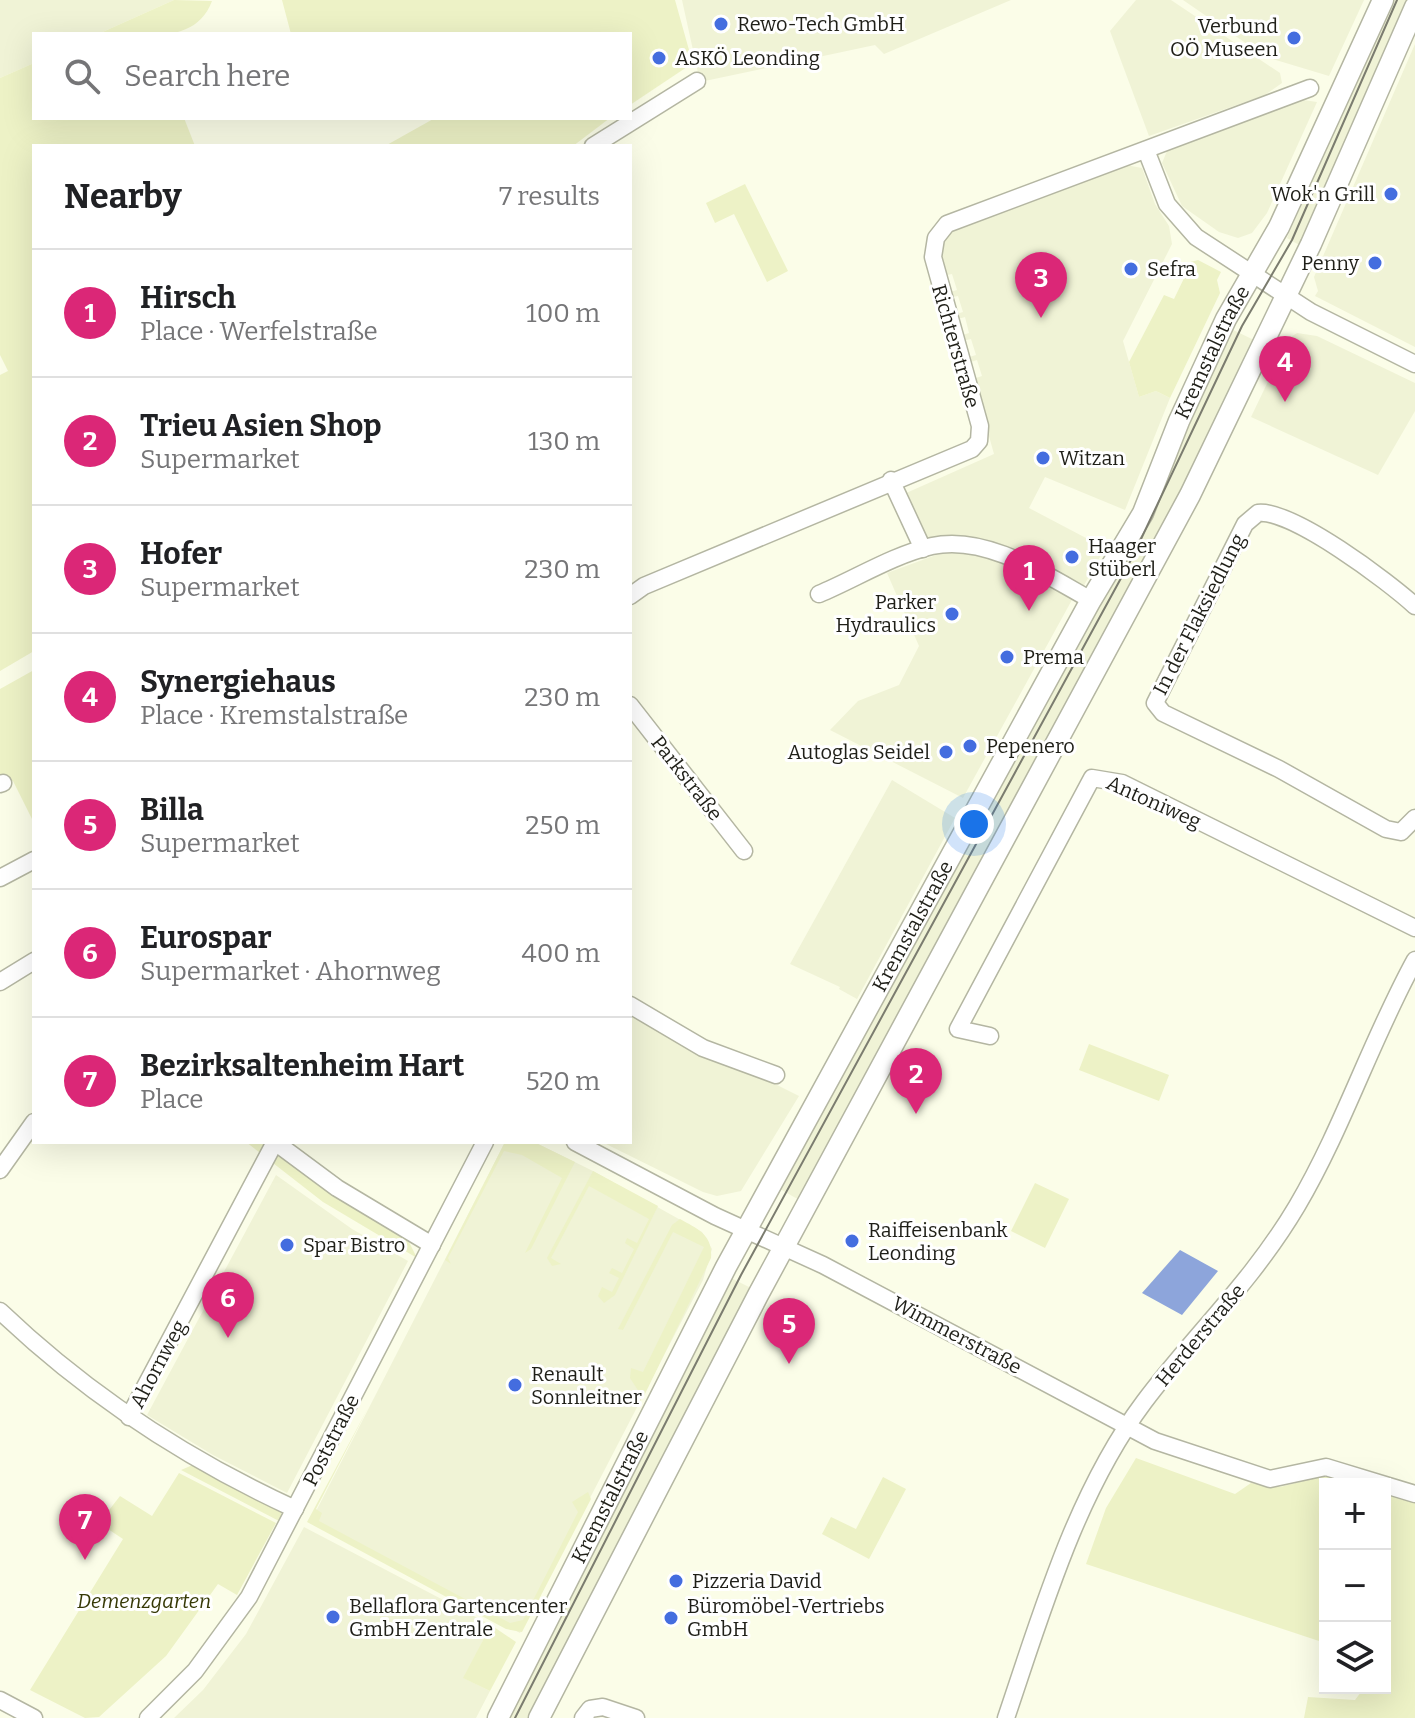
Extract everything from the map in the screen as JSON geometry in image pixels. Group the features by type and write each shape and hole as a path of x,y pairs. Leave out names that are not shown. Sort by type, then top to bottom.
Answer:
{"main road":[{"name":"Kremstalstraße","path":"498,1718 746,1230 907,943 1091,600 1143,513 1179,421 1226,319 1279,227 1383,0"},
{"name":"Kremstalstraße","path":"539,1718 784,1248 1190,495 1286,296 1415,7"}],"street":[{"path":"596,144 697,81"},
{"name":"Richterstraße","path":"632,592 891,480 972,449 979,441 980,426 935,271 934,246 941,231 956,219 1310,88"},
{"path":"1146,150 1173,214 1196,237 1286,296 1415,364"},
{"path":"891,480 923,549"},
{"name":"In der Flaksiedlung","path":"1415,606 1348,554 1275,514 1258,513 1245,524 1155,703 1163,713 1279,769 1386,829 1401,832 1415,818"},
{"path":"819,594 923,549 950,544 987,548 1091,600"},
{"name":"Parkstraße","path":"632,708 744,851"},
{"name":"Antoniweg","path":"990,1036 958,1029 1092,778 1122,783 1415,928"},
{"path":"0,878 32,861"},
{"name":"Herderstraße","path":"1006,1718 1086,1501 1142,1404 1229,1304 1279,1235 1324,1156 1415,960"},
{"path":"0,982 32,962"},
{"path":"632,1006 703,1048 776,1075"},
{"path":"0,1170 32,1125"},
{"name":"Ahornweg","path":"129,1417 274,1144"},
{"path":"278,1144 337,1188 432,1245"},
{"name":"Poststraße","path":"148,1718 195,1671 231,1624 295,1509 484,1144"},
{"path":"579,1144 746,1230"},
{"name":"Wimmerstraße","path":"746,1230 1155,1441 1270,1479 1326,1467 1415,1494"},
{"path":"0,1311 65,1369 129,1417 185,1452 295,1509"},
{"path":"0,1700 34,1718"},
{"path":"583,1718 590,1709 603,1707 636,1718"}],"shaded area":[{"path":"0,0 174,0 102,32 32,32 32,64 0,78"},
{"path":"682,0 1011,0 884,54 875,45 700,82"},
{"path":"1136,0 1171,0 1280,73 1282,83 1265,95 1149,136 1110,31"},
{"path":"1183,0 1364,0 1329,76 1266,57"},
{"path":"1391,0 1410,0 1301,246 1287,238"},
{"path":"1415,44 1415,347 1315,296 1318,291 1314,277"},
{"path":"1303,100 1317,102 1267,213 1252,233 1238,238 1219,232 1182,206 1162,163 1167,151"},
{"path":"1126,165 1142,168 1155,204 1169,226 1172,244 1123,341 1139,397 1156,391 1170,398 1125,510 1045,477 1029,508 1105,548 1083,587 926,538 904,494 994,454 973,379 982,376 977,360 968,363 966,358 976,355 971,339 962,341 960,336 969,333 965,317 955,320 953,315 963,312 958,296 948,298 947,293 957,290 952,274 942,276 939,257 946,235 956,227"},
{"path":"1229,328 1254,340 1181,492 801,1201 780,1189 1005,775 1183,430"},
{"path":"1297,333 1317,336 1415,383 1415,411 1378,475 1251,417 1289,338"},
{"path":"970,550 982,552 1073,598 963,798 830,730 858,701 899,685 919,646 887,573 936,555"},
{"path":"892,780 955,818 857,999 840,987 790,964"},
{"path":"632,1013 799,1096 741,1191 717,1196 606,1144 632,1144"},
{"name":"Renault Sonnleitner","path":"504,1144 538,1144 702,1232 712,1249 703,1280 520,1633 310,1523"},
{"path":"276,1175 352,1229 408,1261 287,1493 213,1455 147,1415"},
{"path":"729,1277 751,1288 531,1718 507,1718"},
{"path":"304,1527 491,1625 464,1678 490,1691 476,1718 174,1718 203,1690 246,1634"}],"green space":[{"path":"174,0 212,1 204,16 193,26 179,32 102,32"},
{"name":"ASKÖ Leonding","path":"282,0 675,0 689,50 687,67 632,104 632,32 290,32"},
{"path":"32,64 32,120 185,120 194,144 32,144 32,652 0,671 0,375 8,371 0,355 0,78"},
{"path":"431,120 607,120 576,144 389,144"},
{"path":"745,184 788,271 767,282 734,214 715,223 706,203"},
{"path":"1198,260 1221,272 1217,280 1220,293 1170,398 1156,391 1139,397 1129,362 1164,295 1174,299 1188,270 1179,265"},
{"path":"32,671 32,819 13,781 0,783 0,689"},
{"path":"1089,1044 1169,1075 1159,1101 1079,1070"},
{"path":"249,1144 266,1144 330,1193 408,1240 417,1258 323,1202"},
{"path":"504,1144 538,1144 575,1162 531,1249 525,1253 562,1178 522,1155 504,1151 448,1258 451,1264 445,1260"},
{"path":"593,1171 658,1206 615,1295 604,1303 598,1296 602,1287 612,1292 619,1278 609,1273 612,1268 622,1273 634,1249 625,1243 627,1238 637,1243 649,1219 589,1186 551,1258 561,1264 552,1266 547,1258"},
{"path":"1035,1183 1069,1199 1045,1248 1011,1231"},
{"path":"680,1219 707,1238 711,1258 643,1398 630,1378 631,1368 643,1372 704,1247 673,1232 623,1330 618,1329 672,1225"},
{"path":"369,1406 316,1509 322,1513 319,1521 510,1623 523,1620 578,1512 572,1502 588,1492 591,1499 522,1632 506,1629 307,1522"},
{"path":"1136,1458 1235,1494 1251,1483 1280,1487 1327,1475 1338,1478 1319,1478 1319,1641 1086,1564 1106,1508"},
{"path":"195,1464 281,1510 281,1522 181,1470"},
{"name":"Demenzgarten","path":"179,1473 276,1523 237,1595 218,1584 166,1656 99,1717 85,1718 30,1690 123,1539 99,1523 120,1496 152,1516"},
{"path":"883,1477 906,1489 869,1559 822,1534 831,1517 856,1529"},
{"path":"1391,1494 1415,1502 1415,1718 1304,1718 1308,1697 1355,1700 1360,1694 1391,1694"},
{"path":"491,1625 516,1642 490,1691 463,1678"}],"water":[{"path":"1180,1250 1218,1271 1182,1315 1142,1293"}],"tram line":[{"path":"515,1718 741,1275 1132,558 1242,326 1292,240 1397,0"}],"place":[{"name":"Rewo-Tech GmbH","path":"721,24"},
{"name":"Verbund OÖ Museen","path":"1294,38"},
{"name":"ASKÖ Leonding","path":"659,58"},
{"name":"Wok'n Grill","path":"1391,194"},
{"name":"Penny","path":"1375,263"},
{"name":"Sefra","path":"1131,269"},
{"name":"Hofer","path":"1041,318"},
{"name":"Synergiehaus","path":"1285,402"},
{"name":"Witzan","path":"1043,458"},
{"name":"Haager Stüberl","path":"1072,557"},
{"name":"Hirsch","path":"1029,611"},
{"name":"Parker Hydraulics","path":"952,614"},
{"name":"Prema","path":"1007,657"},
{"name":"Pepenero","path":"970,746"},
{"name":"Autoglas Seidel","path":"946,752"},
{"name":"Trieu Asien Shop","path":"916,1114"},
{"name":"Raiffeisenbank Leonding","path":"852,1241"},
{"name":"Spar Bistro","path":"287,1245"},
{"name":"Eurospar","path":"228,1338"},
{"name":"Billa","path":"789,1364"},
{"name":"Renault Sonnleitner","path":"515,1385"},
{"name":"Bezirksaltenheim Hart","path":"85,1560"},
{"name":"Pizzeria David","path":"676,1581"},
{"name":"Bellaflora Gartencenter GmbH Zentrale","path":"333,1617"},
{"name":"Büromöbel-Vertriebs GmbH","path":"671,1618"}]}
